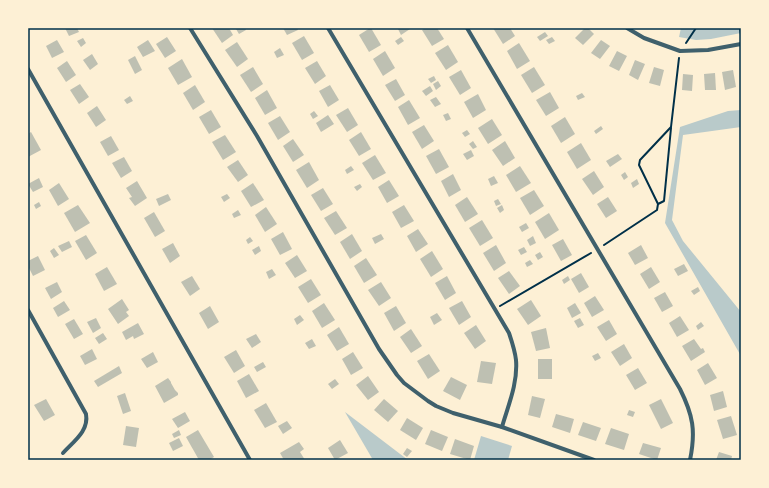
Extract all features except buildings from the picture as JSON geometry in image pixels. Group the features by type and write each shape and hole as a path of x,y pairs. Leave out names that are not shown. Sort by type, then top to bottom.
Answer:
{"street":[{"path":"190,28 257,136 379,349 397,375 419,395 436,406 453,413 502,427 594,460"},
{"path":"328,28 509,333 516,360 516,371 515,381 502,427"},
{"path":"466,28 598,249 684,398 688,408 693,432 693,446 690,460"},
{"path":"627,28 644,38 680,51 708,50 741,44"},
{"path":"28,69 250,460"},
{"path":"28,310 86,414 87,420 84,429 63,453"}],"path":[{"path":"658,204 664,201 680,51 696,28"},
{"path":"740,28 741,36"},
{"path":"496,309 598,249 657,210 658,204 639,165 640,160 671,128"}],"shaded area":[{"path":"681,28 741,28 741,33 711,39 696,40 679,37"},
{"path":"741,110 741,127 683,135 672,220 683,241 741,312 741,356 665,223 680,127 728,111"},
{"path":"345,412 408,460 373,460"},
{"path":"481,436 512,446 508,460 474,460"}]}
